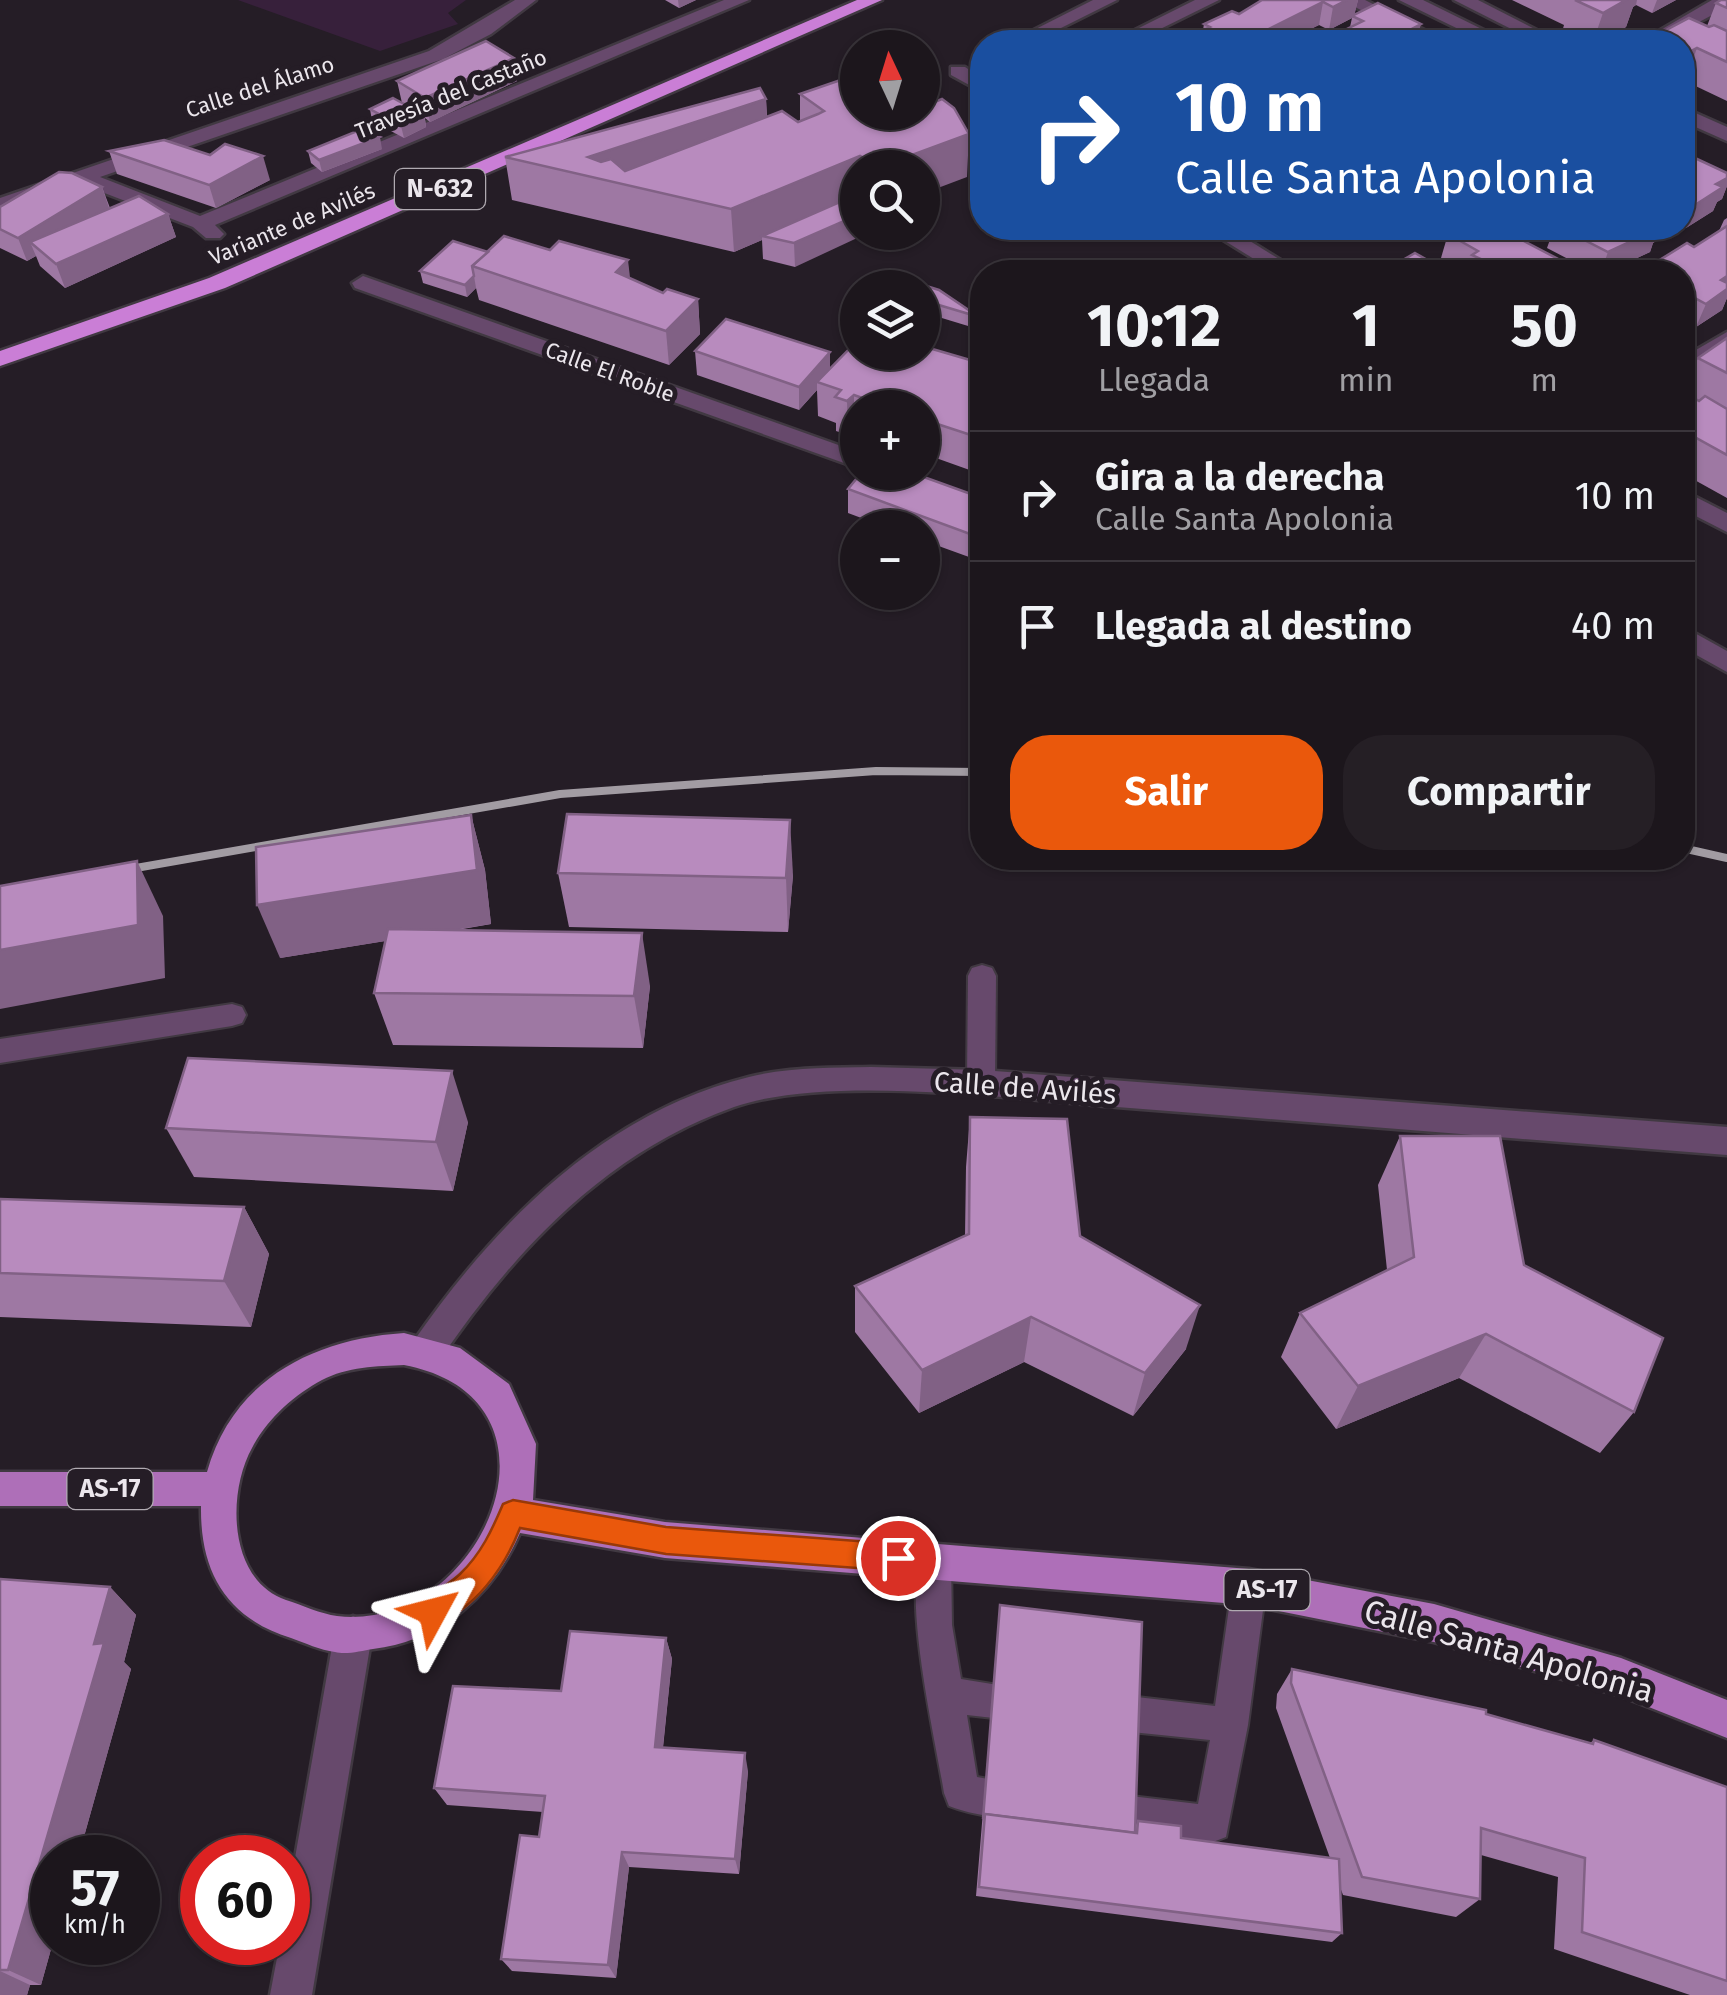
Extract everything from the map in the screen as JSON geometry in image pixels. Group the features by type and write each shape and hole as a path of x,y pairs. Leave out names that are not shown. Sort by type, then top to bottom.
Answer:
{"highway":[{"name":"Variante de Avilés","path":"0,359 217,283 872,0"}],"main road":[{"path":"404,1349 426,1353 448,1359 484,1383 509,1418 520,1461 513,1514 498,1548 470,1584 433,1612 390,1630 352,1635 298,1628 258,1606 230,1571 217,1529 219,1489 238,1437 270,1398 310,1368 356,1352 404,1349"},
{"name":"AS-17","path":"0,1489 219,1489"},
{"name":"Calle Santa Apolonia","path":"513,1514 666,1540 1249,1587 1434,1623 1621,1677 1727,1720"}],"street":[{"name":"Calle del Álamo","path":"0,205 436,55 484,30 527,0"},
{"name":"Travesía del Castaño","path":"78,176 208,230 740,0"},
{"path":"1044,30 1108,0"},
{"path":"1149,30 1210,0"},
{"path":"1350,0 1414,30"},
{"path":"1408,0 1473,30"},
{"path":"1463,0 1526,30"},
{"path":"1670,30 1726,0"},
{"path":"970,66 958,71 970,78"},
{"path":"1695,119 1727,134"},
{"path":"1235,240 1269,260"},
{"name":"Calle El Roble","path":"363,283 840,454"},
{"path":"1717,358 1727,339"},
{"path":"1695,506 1727,524"},
{"path":"1695,643 1727,663"},
{"name":"Calle de Avilés","path":"426,1353 469,1289 532,1216 576,1176 624,1144 693,1110 759,1087 874,1080 981,1083 1727,1141"},
{"path":"290,1995 352,1635"}],"lane":[{"path":"981,1083 982,976"},
{"path":"0,1051 232,1015"},
{"path":"934,1561 935,1626 962,1793 1213,1824 1249,1587"},
{"path":"946,1695 1230,1725"}],"shaded area":[{"path":"238,0 466,0 448,13 458,24 380,51"}],"building":[{"path":"1262,0 1347,0 1333,7 1323,2 1267,30 1204,30 1210,27 1204,24 1232,11 1239,14"},
{"path":"1575,0 1626,0 1603,13"},
{"path":"1378,3 1421,24 1410,30 1345,30 1363,21 1352,16"},
{"path":"1689,18 1727,31 1727,62 1695,49 1695,30 1666,30"},
{"path":"486,41 514,58 425,98 397,81"},
{"path":"840,80 840,130 940,130 942,99 954,108 969,134 926,150 840,150 840,164 731,209 505,157 760,88 766,99 588,157 601,162 611,159 625,171 782,111 798,122 824,111 800,94"},
{"path":"393,98 424,115 401,126 370,109"},
{"path":"362,129 380,137 319,160 308,151"},
{"path":"164,140 210,155 225,144 263,156 209,185 109,151"},
{"path":"1695,158 1727,173 1727,178 1716,184 1723,187 1695,205"},
{"path":"59,172 72,173 102,187 18,238 0,229 0,207"},
{"path":"139,196 168,214 56,264 30,242"},
{"path":"840,202 840,223 794,243 762,236"},
{"path":"1727,226 1727,276 1721,280 1727,283 1727,289 1706,304 1695,298 1695,260 1660,260 1687,243 1694,247"},
{"path":"504,236 550,250 559,241 628,260 616,272 663,293 667,289 698,299 666,331 472,266"},
{"path":"1459,240 1522,240 1560,260 1483,260 1472,255 1478,251"},
{"path":"1584,240 1634,240 1608,252"},
{"path":"453,241 488,252 472,266 474,276 465,285 420,271"},
{"path":"1415,253 1427,260 1403,260"},
{"path":"940,291 970,311 970,314 940,305"},
{"path":"726,319 830,352 799,387 695,351"},
{"path":"1727,338 1727,373 1698,358"},
{"path":"940,351 970,360 970,435 940,425 940,390 841,390 817,382 840,358 840,370 940,370"},
{"path":"1705,396 1727,409 1727,455 1695,437 1695,399 1699,401"},
{"path":"940,483 970,494 970,534 940,523 940,510 905,510 851,490 940,490"},
{"path":"567,814 790,820 786,878 558,873"},
{"path":"471,815 477,870 257,905 256,847"},
{"path":"137,861 138,925 0,950 0,886"},
{"path":"388,929 642,933 634,996 374,993"},
{"path":"188,1058 452,1071 436,1142 166,1128"},
{"path":"970,1117 1067,1119 1080,1236 1200,1305 1145,1373 1031,1317 922,1370 855,1286 969,1234"},
{"path":"1400,1136 1500,1136 1524,1265 1663,1338 1634,1412 1486,1334 1358,1386 1300,1313 1414,1257"},
{"path":"0,1199 244,1207 224,1281 0,1273"},
{"path":"0,1579 110,1587 94,1644 104,1643 48,1835 30,1835 30,1895 8,1970 0,1970"},
{"path":"1000,1605 1142,1622 1135,1833 985,1814 983,1819"},
{"path":"570,1631 666,1638 655,1747 745,1753 735,1859 622,1852 608,1965 501,1959 520,1835 539,1837 545,1796 434,1788 453,1686 561,1691"},
{"path":"1292,1669 1486,1710 1486,1714 1593,1744 1594,1740 1727,1787 1727,1981 1582,1932 1585,1858 1481,1828 1480,1899 1362,1877 1291,1683"},
{"path":"985,1814 1137,1833 1138,1821 1181,1826 1181,1838 1339,1859 1342,1933 979,1887"}],"railway":[{"path":"113,872 560,794 876,771 970,772"},
{"path":"1695,851 1727,858"}],"route":[{"path":"433,1612 470,1584 498,1548 513,1514 666,1540 898,1558"}]}
